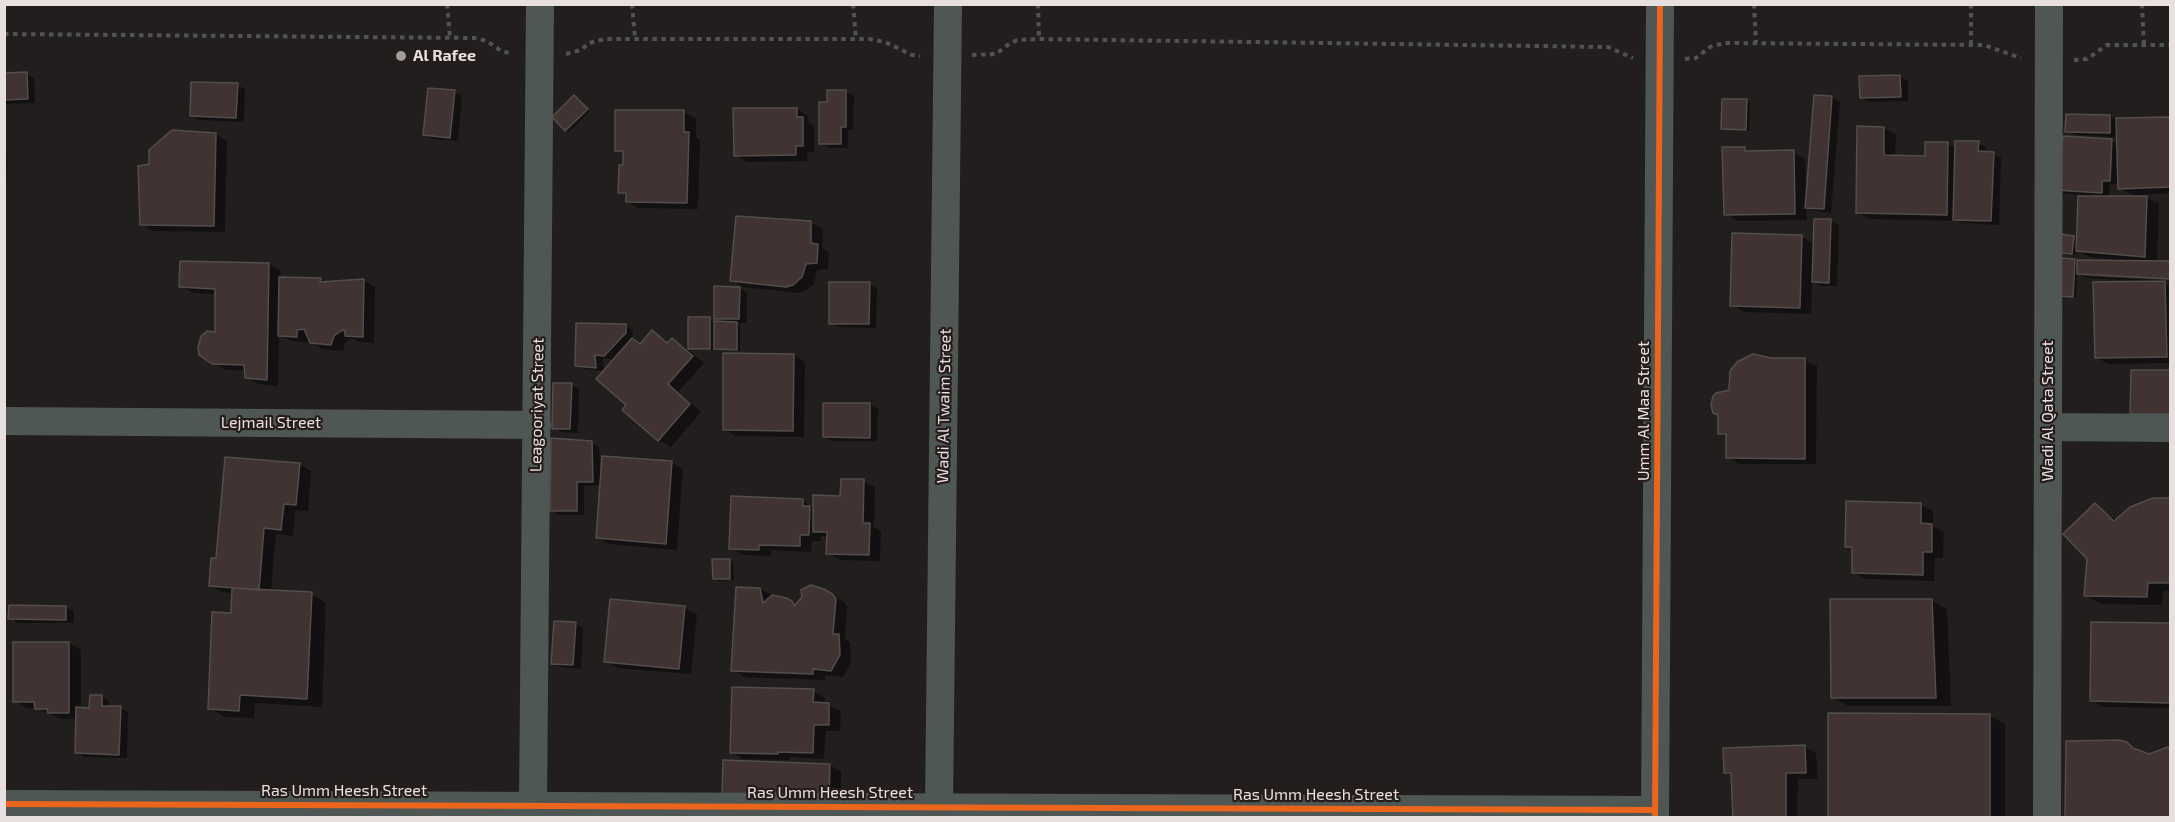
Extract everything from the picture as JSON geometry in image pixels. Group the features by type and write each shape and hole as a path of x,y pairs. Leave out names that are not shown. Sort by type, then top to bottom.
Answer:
{"street":[{"name":"Leagooriyat Street","path":"540,4 537,425 544,810"},
{"name":"Wadi Al Twaim Street","path":"939,807 948,4"},
{"name":"Umm Al Maa Street","path":"1655,814 1660,4"},
{"name":"Wadi Al Qata Street","path":"2047,818 2049,4"},
{"name":"Lejmail Street","path":"4,421 537,425"},
{"path":"2048,427 2170,428"},
{"name":"Ras Umm Heesh Street","path":"4,804 92,811 939,807 1655,814"}],"path":[{"path":"447,4 450,38"},
{"path":"633,4 635,38"},
{"path":"853,4 856,39"},
{"path":"1038,4 1039,39"},
{"path":"1754,4 1756,44"},
{"path":"1971,4 1971,45"},
{"path":"2142,4 2144,45"},
{"path":"4,34 480,38 508,53 540,54 574,53 589,43 605,39 635,38 856,39 885,42 912,55 996,54 1017,40 1039,39 1608,46 1630,57 1660,59 1696,58 1717,44 1971,45 1991,46 2016,57 2082,60 2091,57 2107,45 2170,45"}],"building":[{"path":"27,72 28,99 4,100 4,73"},
{"path":"1900,75 1901,97 1860,98 1859,76"},
{"path":"191,82 238,83 236,118 190,116"},
{"path":"428,88 455,90 450,138 423,135"},
{"path":"827,90 846,90 846,127 841,127 841,144 819,144 819,102 827,102"},
{"path":"574,95 588,109 565,131 552,117"},
{"path":"1814,95 1832,96 1824,209 1805,208"},
{"path":"1722,99 1747,99 1746,130 1721,129"},
{"path":"733,108 797,108 797,117 803,117 803,146 796,146 796,155 734,156"},
{"path":"615,110 684,110 684,132 689,132 687,203 626,202 626,193 618,193 619,165 623,165 623,151 615,151"},
{"path":"2066,114 2110,115 2110,133 2065,132"},
{"path":"2170,117 2170,187 2118,189 2116,118"},
{"path":"1857,126 1884,127 1884,155 1925,156 1925,142 1948,142 1947,215 1856,213"},
{"path":"172,130 216,133 214,226 140,225 138,166 149,164 149,150"},
{"path":"2063,136 2112,139 2110,181 2102,181 2102,193 2055,190"},
{"path":"1955,141 1979,141 1978,151 1994,152 1991,221 1953,220"},
{"path":"1722,147 1745,147 1745,151 1794,150 1795,214 1724,215"},
{"path":"2078,196 2147,196 2145,257 2076,251"},
{"path":"736,216 811,221 811,243 818,244 817,263 806,264 802,277 793,285 786,287 730,281"},
{"path":"1814,219 1831,219 1829,283 1812,282"},
{"path":"1732,233 1802,235 1800,308 1730,306"},
{"path":"2055,233 2074,236 2072,254 2053,252"},
{"path":"2060,258 2075,259 2073,297 2058,296"},
{"path":"2077,260 2170,261 2170,279 2077,274"},
{"path":"180,261 269,263 267,380 245,378 244,365 212,364 199,355 198,347 201,336 207,331 215,332 215,289 179,287"},
{"path":"279,277 321,278 320,282 364,279 363,337 345,336 345,330 341,331 334,336 331,345 310,343 304,329 297,330 297,337 278,336"},
{"path":"2165,281 2167,357 2095,358 2093,282"},
{"path":"829,282 870,282 869,324 829,324"},
{"path":"714,286 740,287 739,319 714,319"},
{"path":"688,317 710,317 710,349 688,349"},
{"path":"714,321 737,322 737,350 714,349"},
{"path":"576,323 626,324 626,333 604,356 595,355 596,368 575,366"},
{"path":"652,330 667,343 672,338 693,356 668,384 690,404 658,441 622,410 626,405 596,379 632,338 640,344"},
{"path":"723,353 794,354 793,431 723,430"},
{"path":"1753,354 1771,358 1805,358 1805,459 1726,458 1726,434 1718,434 1718,415 1713,413 1711,405 1713,396 1729,390 1730,371 1737,362"},
{"path":"2131,370 2170,370 2170,414 2130,414"},
{"path":"553,383 572,383 570,429 552,429"},
{"path":"823,403 870,403 870,438 823,437"},
{"path":"551,438 592,441 593,482 577,482 577,511 550,511"},
{"path":"602,456 672,461 666,544 596,538"},
{"path":"225,457 300,463 296,505 284,504 281,530 264,528 259,590 209,586 211,558 216,558"},
{"path":"841,479 864,479 863,523 870,523 869,555 826,554 827,532 813,532 813,495 840,496"},
{"path":"731,496 803,499 803,506 810,506 809,535 800,535 800,546 759,545 759,550 729,549"},
{"path":"2153,498 2170,498 2170,583 2148,583 2147,597 2084,596 2087,559 2063,534 2095,503 2114,521 2130,507"},
{"path":"1846,501 1921,503 1921,523 1932,524 1932,552 1923,552 1923,575 1852,573 1852,547 1845,547"},
{"path":"712,559 730,559 730,579 713,579"},
{"path":"811,585 824,589 836,599 833,634 839,634 840,655 831,671 813,669 813,674 731,671 736,587 760,588 763,603 772,595 792,601 794,606 802,597 801,590"},
{"path":"232,588 312,592 307,699 240,695 239,711 208,709 212,612 231,613"},
{"path":"610,599 685,606 679,669 604,662"},
{"path":"1830,599 1932,599 1936,698 1831,698"},
{"path":"9,605 66,606 66,620 8,619"},
{"path":"554,621 576,622 573,665 551,664"},
{"path":"2091,622 2170,623 2170,703 2090,701"},
{"path":"13,642 69,642 69,713 48,713 47,709 35,709 34,702 13,702"},
{"path":"732,687 814,689 813,702 829,703 829,725 814,725 813,753 730,753"},
{"path":"90,695 102,695 102,706 121,706 119,755 75,753 76,707 89,708"},
{"path":"1828,713 1990,714 1990,818 1828,818"},
{"path":"2119,740 2149,754 2168,747 2170,749 2170,818 2065,818 2066,741"},
{"path":"1805,745 1806,773 1786,773 1786,818 1733,818 1731,773 1724,773 1723,748"},
{"path":"723,760 830,764 829,797 722,794"}],"cycle path":[{"path":"1655,818 1660,4"},
{"path":"4,804 1655,810"}],"place":[{"name":"Al Rafee","path":"401,56"}]}
